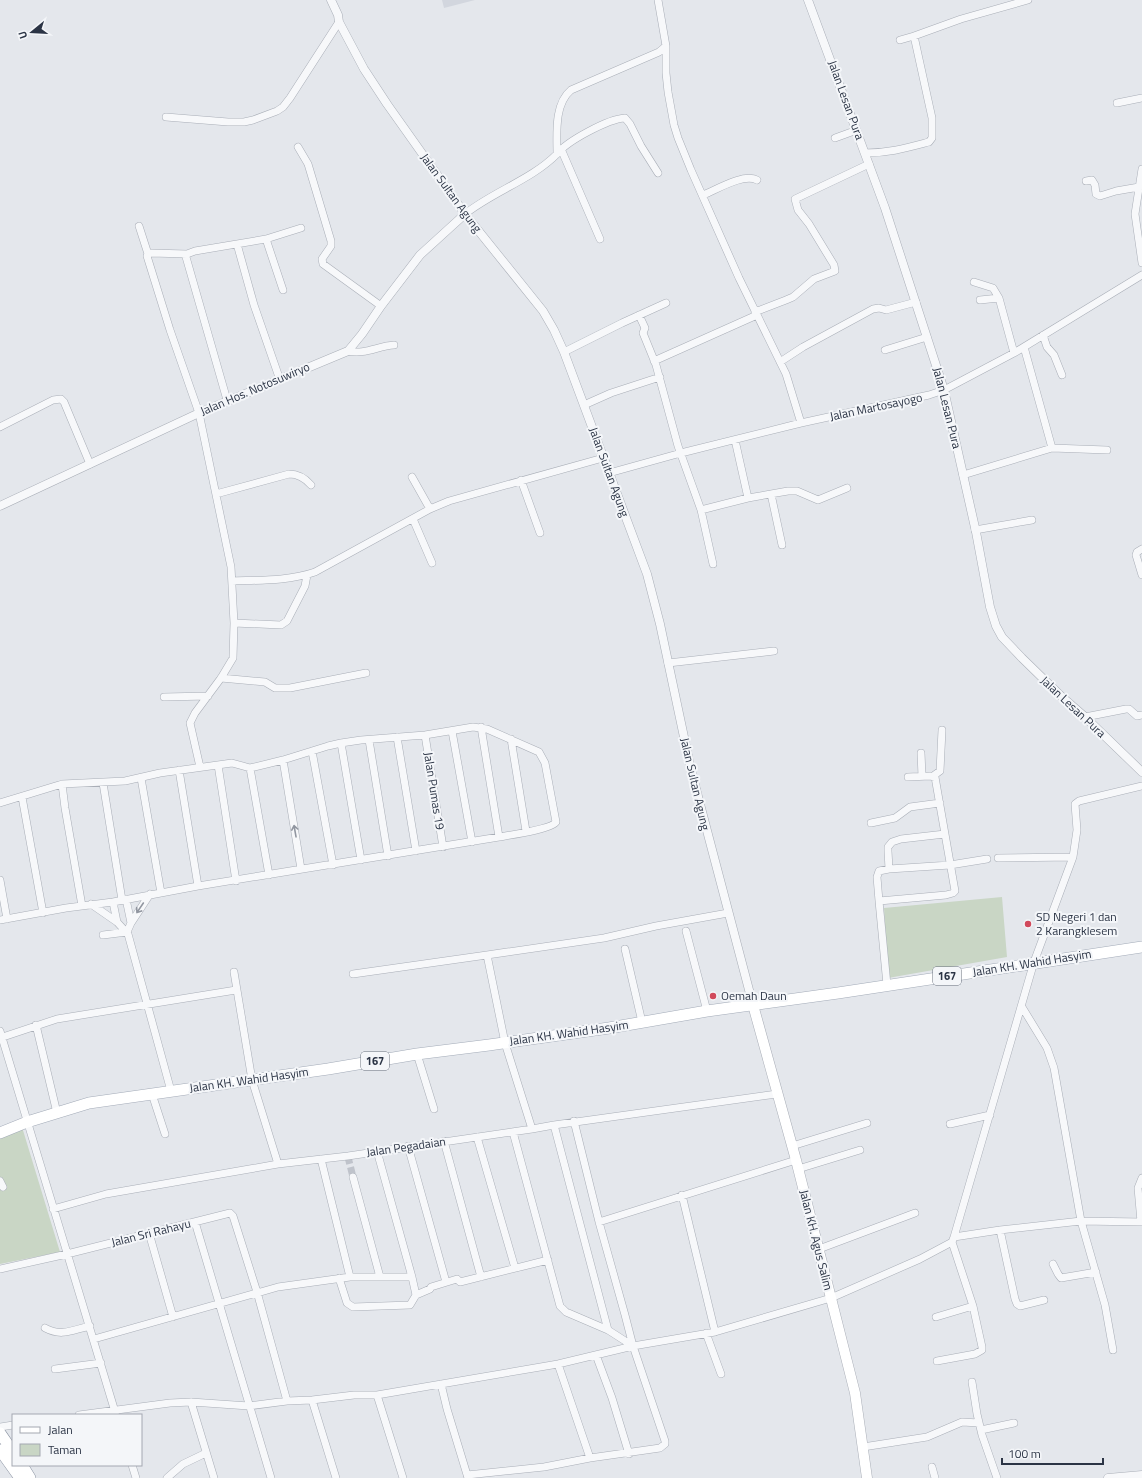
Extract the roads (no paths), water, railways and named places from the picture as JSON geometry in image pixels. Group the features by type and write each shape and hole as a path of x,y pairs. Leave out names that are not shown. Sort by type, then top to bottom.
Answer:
{"main road":[{"name":"Jalan KH. Wahid Hasyim","path":"0,1132 27,1122 89,1104 328,1069 418,1054 505,1043 707,1011 753,1006 887,986 1142,946"},
{"name":"Jalan KH. Agus Salim","path":"753,1006 797,1164 855,1393 867,1478"},
{"path":"0,1433 12,1451"},
{"path":"0,1450 20,1478"},
{"path":"23,1466 30,1478"}],"street":[{"name":"Jalan Sultan Agung","path":"331,0 338,15 339,22 368,75 465,214 543,311 564,352 647,574 668,662 692,776 753,1006"},
{"path":"658,0 666,46 666,79 674,126 691,170 756,313 786,374 801,423"},
{"name":"Jalan Lesan Pura","path":"808,0 885,208 944,390 992,614 999,631 1028,664 1142,772"},
{"path":"900,40 961,19 1028,0"},
{"path":"166,117 236,122 254,120 283,108 339,22"},
{"path":"865,153 898,151 931,140 932,118 914,36"},
{"path":"600,238 559,152 556,126 559,114 567,94 571,90 659,52 666,46"},
{"path":"1117,103 1142,98"},
{"path":"465,214 474,206 537,171 569,142 605,124 625,118 630,124 641,146 658,173"},
{"path":"835,138 857,130"},
{"path":"298,147 308,164 331,241 331,246 322,260 323,264 381,306"},
{"path":"654,361 793,297 814,279 835,271 834,265 809,224 798,210 795,199 869,164"},
{"path":"1142,169 1139,187 1139,202 1135,214 1141,247 1142,263"},
{"path":"703,195 740,179 752,178 757,180"},
{"path":"1086,181 1093,180 1096,194 1100,196 1116,191 1139,187"},
{"name":"Jalan Hos. Notosuwiryo","path":"0,506 227,400 280,380 348,351 358,340 381,306 420,255 465,214"},
{"path":"139,226 148,254 147,259 167,323 199,413 230,560 234,623 233,658 190,723 200,768"},
{"path":"148,254 187,254 196,251 266,239 301,228"},
{"path":"266,239 283,290"},
{"path":"237,244 254,305 280,380"},
{"path":"187,254 186,261 227,400"},
{"name":"Jalan Martosayogo","path":"609,473 681,452 801,423 901,402 944,390 1014,353 1142,275"},
{"path":"974,282 993,288 999,298 1014,353"},
{"path":"980,300 999,298"},
{"path":"780,362 803,347 872,309 880,308 886,310 916,302"},
{"path":"564,352 666,303"},
{"path":"639,315 645,328 643,333 660,377 669,415 701,510 713,564"},
{"path":"1043,335 1047,347 1054,355 1062,375"},
{"path":"885,350 927,337"},
{"path":"348,351 362,353 383,346 394,345"},
{"path":"1024,347 1052,448"},
{"path":"584,405 611,393 660,377"},
{"path":"0,427 53,400 61,399 64,402 90,464"},
{"path":"735,440 748,498"},
{"path":"963,475 1052,448 1107,450"},
{"path":"232,581 265,580 307,575 430,509 449,501 603,458"},
{"path":"216,494 289,474 303,478 311,485"},
{"path":"412,477 430,509"},
{"path":"521,480 540,533"},
{"path":"701,510 748,498 797,491 818,500 847,488"},
{"path":"771,494 782,545"},
{"path":"413,519 432,563"},
{"path":"975,530 1032,520"},
{"path":"1142,549 1137,552 1136,555 1142,575"},
{"path":"234,623 284,624 305,586 307,575"},
{"path":"668,662 774,651"},
{"path":"221,678 265,682 275,688 290,688 366,673"},
{"path":"164,697 208,696"},
{"path":"1085,717 1126,709 1137,716 1142,715"},
{"path":"481,727 499,837"},
{"path":"0,803 62,784 141,778 179,770 235,763 250,768 341,743 425,735 481,727 511,738 542,755 556,818 553,826 543,829 443,847 150,894 113,902 91,904 4,920 0,880"},
{"path":"908,777 933,776 940,771 942,730"},
{"path":"452,731 472,842"},
{"name":"Jalan Pumas 19","path":"425,735 443,847"},
{"path":"397,737 416,851"},
{"path":"511,738 526,831"},
{"path":"369,740 388,856"},
{"path":"341,743 361,860"},
{"path":"312,751 332,865"},
{"path":"921,753 922,776"},
{"path":"283,760 301,870"},
{"path":"218,765 236,880"},
{"path":"250,768 269,875"},
{"path":"179,770 198,886"},
{"path":"879,901 953,893 955,888 936,781 935,777 933,776"},
{"path":"141,778 161,893"},
{"path":"103,782 124,899 131,922"},
{"path":"62,784 82,906"},
{"path":"937,1361 975,1354 982,1350 973,1306 953,1240 1034,962 1073,857 1077,830 1075,804 1077,802 1142,786"},
{"path":"22,797 43,913"},
{"path":"871,823 890,820 910,807 940,803"},
{"path":"889,869 888,847 892,842 901,839 945,834"},
{"path":"998,858 1073,857"},
{"path":"887,986 877,874 879,871 950,865 987,859"},
{"path":"127,932 131,922 150,894"},
{"path":"113,902 117,922"},
{"path":"91,904 117,922 127,932 171,1092"},
{"path":"353,974 604,938 656,926 728,913"},
{"path":"686,931 707,1011"},
{"path":"102,935 127,932"},
{"path":"625,949 642,1022"},
{"path":"488,955 505,1043 532,1129"},
{"path":"234,972 252,1080 278,1164"},
{"path":"115,1412 1,1035 58,1019 147,1006 236,990"},
{"path":"1022,1007 1047,1048 1054,1068 1081,1221 1105,1305 1113,1350"},
{"path":"36,1025 57,1113"},
{"path":"418,1054 434,1110"},
{"path":"152,1094 164,1134"},
{"name":"Jalan Pegadaian","path":"53,1209 106,1194 278,1164 348,1157 408,1146 513,1132 574,1121 777,1094"},
{"path":"950,1124 990,1115"},
{"path":"441,1384 467,1477 544,1467 590,1458 629,1454 660,1448 665,1444 630,1347 625,1315 599,1222 574,1121"},
{"path":"792,1146 867,1123"},
{"path":"554,1125 608,1330"},
{"path":"513,1132 559,1301 563,1310 608,1330 630,1347"},
{"path":"478,1137 515,1268"},
{"path":"444,1142 481,1276"},
{"path":"408,1146 446,1282"},
{"path":"599,1222 682,1195 797,1164 860,1150"},
{"path":"377,1151 416,1295"},
{"path":"321,1159 350,1276"},
{"path":"354,1177 380,1277"},
{"path":"88,1414 115,1412 170,1403 190,1402 249,1406 354,1395 377,1395 558,1364 630,1347 715,1332 831,1298 920,1259 953,1240 1000,1230 1081,1221 1142,1222 1138,1188 1142,1178"},
{"path":"682,1195 715,1332"},
{"name":"Jalan Sri Rahayu","path":"0,1269 67,1254 195,1222 228,1212 232,1213 257,1292"},
{"path":"819,1249 915,1213"},
{"path":"195,1222 271,1478"},
{"path":"1000,1230 1015,1299 1018,1304 1020,1306 1044,1300"},
{"path":"149,1233 173,1317"},
{"path":"339,1278 346,1303 353,1307 410,1305 416,1295 431,1289 431,1287 446,1282 457,1279 460,1282 548,1260"},
{"path":"1054,1264 1061,1278 1096,1272"},
{"path":"94,1339 278,1287 350,1276 412,1277"},
{"path":"257,1292 287,1401"},
{"path":"936,1317 973,1306"},
{"path":"44,1328 52,1332 61,1333 90,1326"},
{"path":"706,1333 721,1374"},
{"path":"596,1355 612,1398 629,1454"},
{"path":"55,1369 101,1363"},
{"path":"558,1364 590,1458"},
{"path":"972,1382 980,1426 997,1478"},
{"path":"377,1395 404,1478"},
{"path":"312,1400 336,1478"},
{"path":"190,1402 214,1478"},
{"path":"863,1447 927,1437 962,1422 980,1426 1014,1423"},
{"path":"0,1427 12,1425"},
{"path":"166,1478 184,1464 206,1453"},
{"path":"132,1466 136,1478"},
{"path":"932,1466 935,1478"},
{"path":"1108,1478 1142,1475"}],"tunnel":[{"path":"348,1157 353,1177"}],"place":[{"name":"SD Negeri 1 dan 2 Karangklesem","path":"1028,924"},
{"name":"Oemah Daun","path":"713,996"}]}
